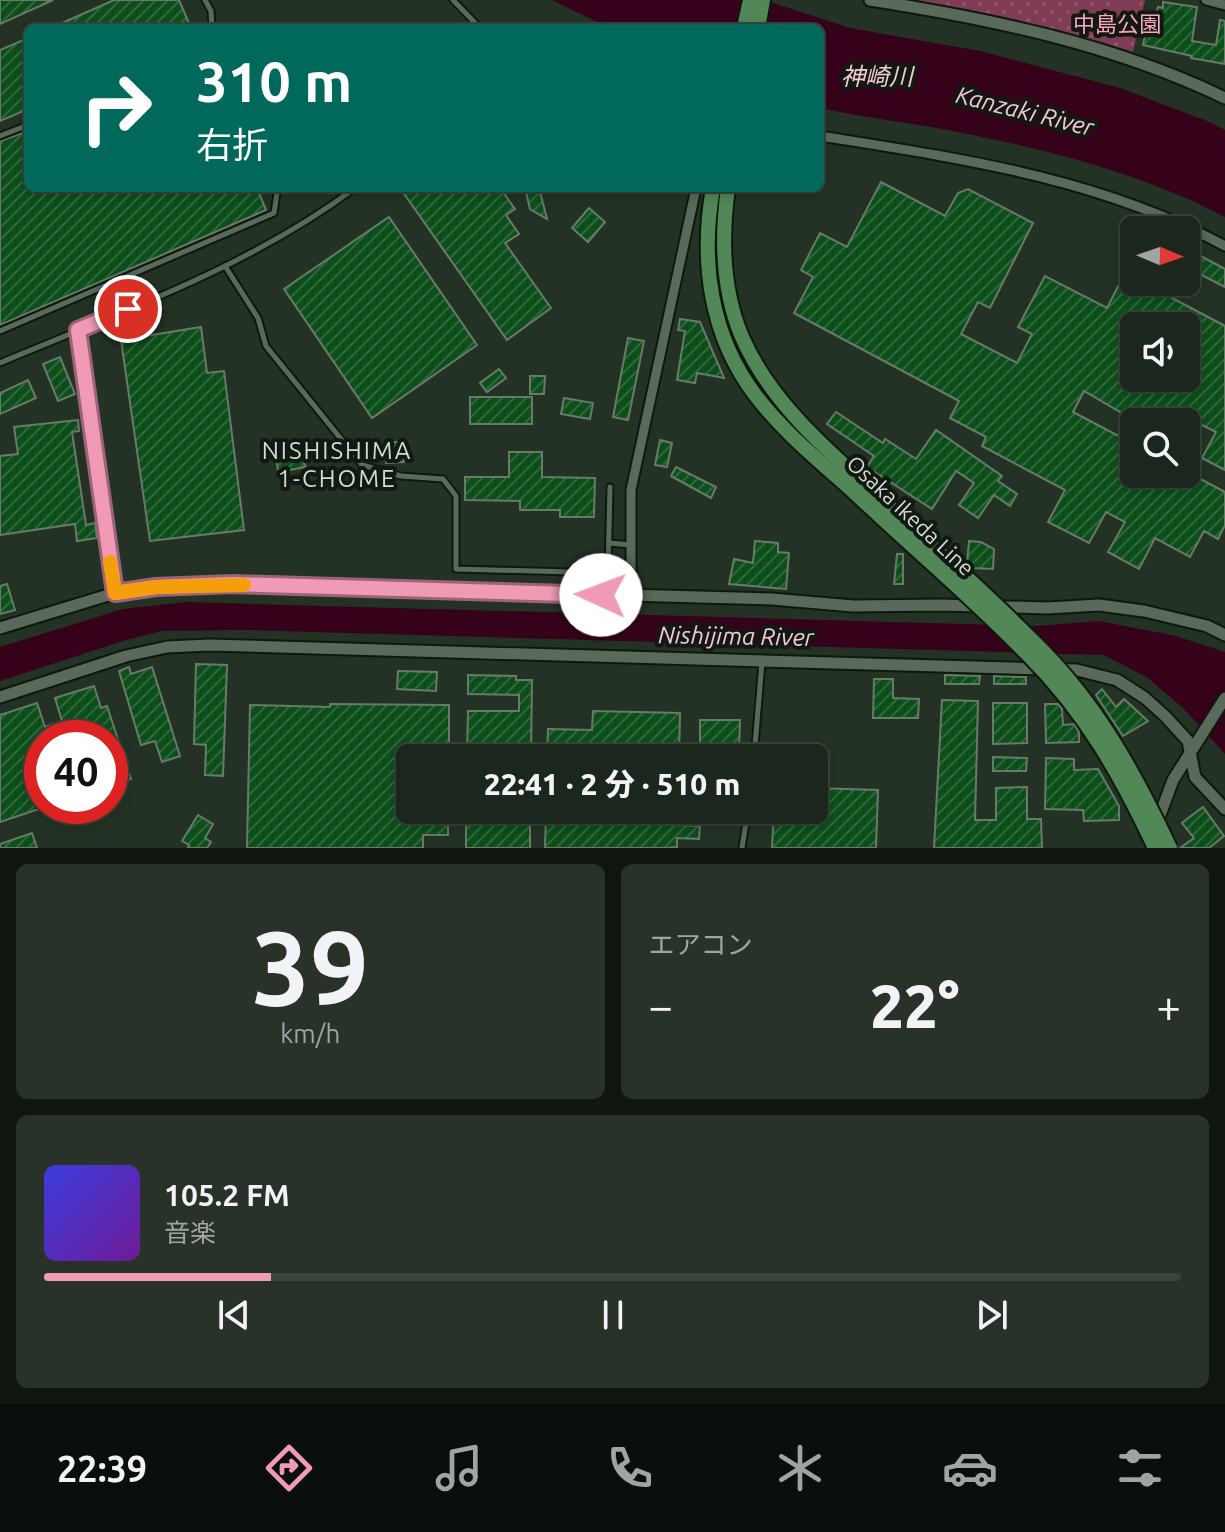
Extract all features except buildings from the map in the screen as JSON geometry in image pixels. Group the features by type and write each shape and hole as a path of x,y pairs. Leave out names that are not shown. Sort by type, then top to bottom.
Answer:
{"main road":[{"path":"745,24 750,0"},
{"path":"759,24 763,0"},
{"name":"Osaka Ikeda Line","path":"713,192 707,254 711,293 721,332 747,382 783,426 1030,656 1076,709 1123,781 1152,848"},
{"name":"Osaka Ikeda Line","path":"728,192 724,247 727,286 742,338 765,378 822,445 1040,647 1087,701 1135,774 1170,848"}],"street":[{"path":"870,0 957,14 1079,43 1135,59 1225,98"},
{"path":"1206,0 1225,5"},
{"path":"824,137 945,156 1072,186 1166,216 1225,246"},
{"path":"631,596 631,490 695,192"},
{"path":"78,330 115,593"},
{"path":"0,628 115,593 156,587 233,584 772,599 853,606 1047,608 1099,605 1207,626 1225,635"},
{"path":"0,697 126,656 167,647 209,645 1077,670 1117,680 1165,716 1188,741 1195,777 1225,809"},
{"path":"1152,848 1167,793 1225,698"}],"lane":[{"path":"205,0 211,11 212,24"},
{"path":"453,0 476,24"},
{"path":"0,136 24,127"},
{"path":"0,331 274,213 277,192"},
{"path":"0,363 225,266 280,238 349,192"},
{"path":"225,266 258,318 266,346 362,465 401,476 443,479 456,496 456,569 608,573 610,487"},
{"path":"609,543 631,545"},
{"path":"755,744 762,661"},
{"path":"742,848 746,824"}],"green space":[{"name":"中島公園","path":"912,0 1145,0 1133,52 1024,22"},
{"path":"1114,0 1140,3 1131,36 1106,29 1111,10 1109,5"}],"water":[{"name":"神崎川","path":"552,0 764,0 850,28 980,51 1120,88 1225,130 1225,217 1161,188 1061,155 958,132 824,109 824,24 601,24"},
{"name":"Nishijima River","path":"186,602 1037,626 1099,621 1176,636 1225,652 1225,754 1183,708 1148,678 1104,655 246,630 162,631 0,681 0,647 123,609"}],"slow traffic":[{"path":"110,562 115,593 156,587 244,585"}],"district":[{"name":"NISHISHIMA 1-CHOME","path":"337,464"}],"route":[{"path":"128,309 78,330 115,593 156,587 233,584 601,595"}],"water label":[{"name":"Kanzaki River","path":"1025,111"}]}
